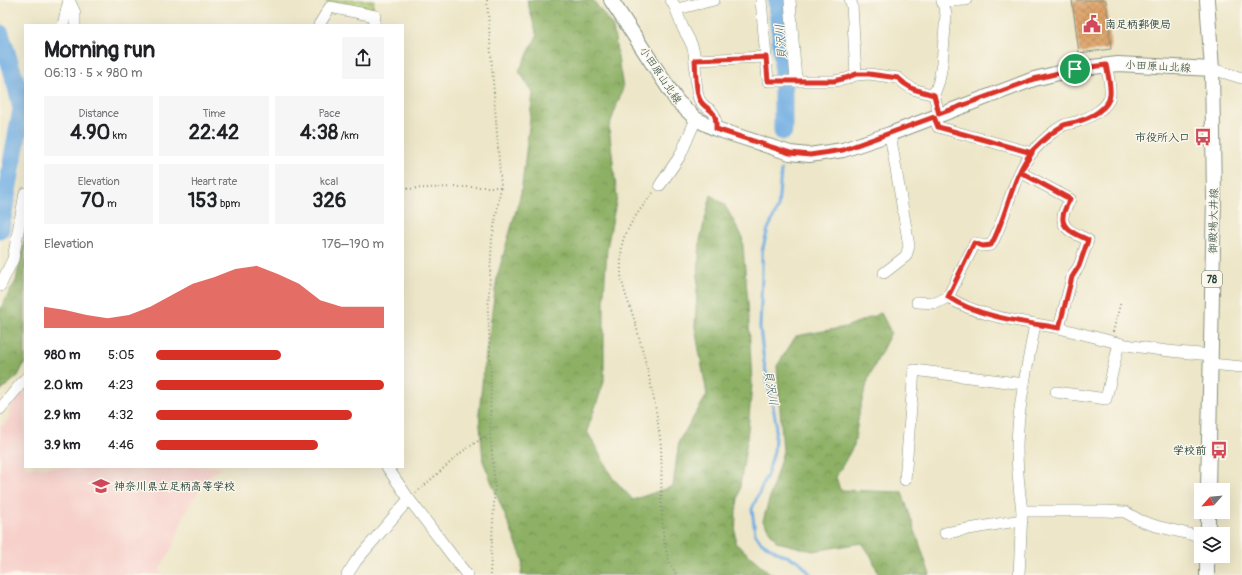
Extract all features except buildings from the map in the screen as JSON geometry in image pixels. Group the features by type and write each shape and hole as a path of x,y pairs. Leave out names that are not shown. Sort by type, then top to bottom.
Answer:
{"main road":[{"name":"小田原山北線","path":"611,0 677,101 696,118 716,129 790,153 810,155 843,150 890,134 1034,79 1075,69 1106,65 1212,69"},
{"name":"御殿場大井線","path":"1207,0 1212,69 1214,197 1208,483"},
{"path":"1207,575 1208,563"}],"street":[{"path":"63,24 69,0"},
{"path":"69,0 75,13 75,24"},
{"path":"714,0 674,4 682,27 694,51 699,99 714,113 716,118 716,129"},
{"path":"761,0 768,81 834,81 856,74 869,74 898,78 913,89 934,95"},
{"path":"790,0 796,81"},
{"path":"850,0 852,5 856,74"},
{"path":"966,0 942,1 946,14 942,64 934,95 938,127 1032,153"},
{"path":"320,24 330,7 375,16 374,24"},
{"path":"695,60 766,57"},
{"path":"917,302 936,303 948,297 974,243 983,246 991,245 1005,216 1016,180 1020,172 1032,153 1046,138 1065,124 1086,118 1106,105 1110,96 1106,65"},
{"path":"1212,69 1242,78"},
{"path":"660,185 680,156 696,118"},
{"path":"884,273 906,256 909,246 890,134"},
{"path":"1020,172 1070,199 1062,217 1063,223 1067,229 1088,240 1079,266 1072,277 1059,328"},
{"path":"0,286 13,259 24,198"},
{"path":"948,297 959,304 983,313 1059,328 1115,342 1170,351 1242,367"},
{"path":"1019,575 1022,516 1019,490 1018,446 1020,414 1035,324"},
{"path":"1056,392 1106,399 1115,342"},
{"path":"905,480 914,370 1024,384"},
{"path":"0,410 24,380"},
{"path":"388,468 409,499 467,575"},
{"path":"347,575 356,561 409,499"},
{"path":"945,533 1022,516 1104,511 1125,512 1141,521 1194,535"}],"path":[{"path":"488,0 501,187 492,239 488,312 491,378 490,433 495,486 490,575"},
{"path":"660,185 630,225 622,244 622,281 635,322 656,410 660,447 662,516 666,556 673,571 677,575"},
{"path":"404,189 501,187"},
{"path":"1115,342 1121,301"},
{"path":"409,499 462,451 490,433"}],"shaded area":[{"name":"神奈川県立足柄高等学校","path":"24,390 24,468 221,468 211,474 185,513 175,542 159,571 165,575 0,575 0,425 3,426 10,417 9,410"}],"green space":[{"path":"327,0 374,0 373,7 369,10 327,3"},
{"path":"527,0 593,0 613,27 623,88 609,127 617,197 607,248 604,295 604,382 587,431 612,477 633,500 673,486 679,441 707,395 695,327 700,240 711,195 724,204 742,236 748,303 752,384 747,441 736,512 735,543 772,575 521,575 523,560 483,461 479,413 497,277 521,193 533,93 519,71 537,36"},
{"path":"24,241 24,364 18,376 0,391 0,309 16,281"},
{"path":"881,313 891,332 869,377 860,408 854,445 836,477 840,490 902,492 930,575 879,575 871,556 862,543 813,551 777,542 763,521 783,451 777,366 796,336 846,327"}],"waterway":[{"name":"貝沢川","path":"777,0 783,60 783,131"},
{"path":"0,34 17,87 22,109 0,229"},
{"name":"貝沢川","path":"781,170 778,208 768,229 762,251 760,328 764,362 776,422 774,451 768,473 752,509 755,533 761,542 779,553 799,561 811,575"}],"place":[{"name":"南足柄郵便局","path":"1092,24"},
{"name":"市役所入口","path":"1203,137"},
{"name":"学校前","path":"1219,450"},
{"name":"神奈川県立足柄高等学校","path":"101,486"}],"route":[{"path":"1075,69 1034,79 939,114 934,95 913,89 898,78 894,77 856,74 834,81 768,81 766,57 695,60 699,99 714,113 716,118 716,129 790,153 810,155 843,150 934,117 938,127 1032,153 1026,161 1020,172 1070,199 1062,217 1063,223 1067,229 1088,240 1079,266 1072,277 1059,328 983,313 959,304 948,297 974,243 983,246 991,245 994,240 1005,216 1016,180 1026,161 1032,153 1034,150 1046,138 1065,124 1086,118 1099,111 1106,105 1110,96 1110,85 1106,65 1075,69"}]}
